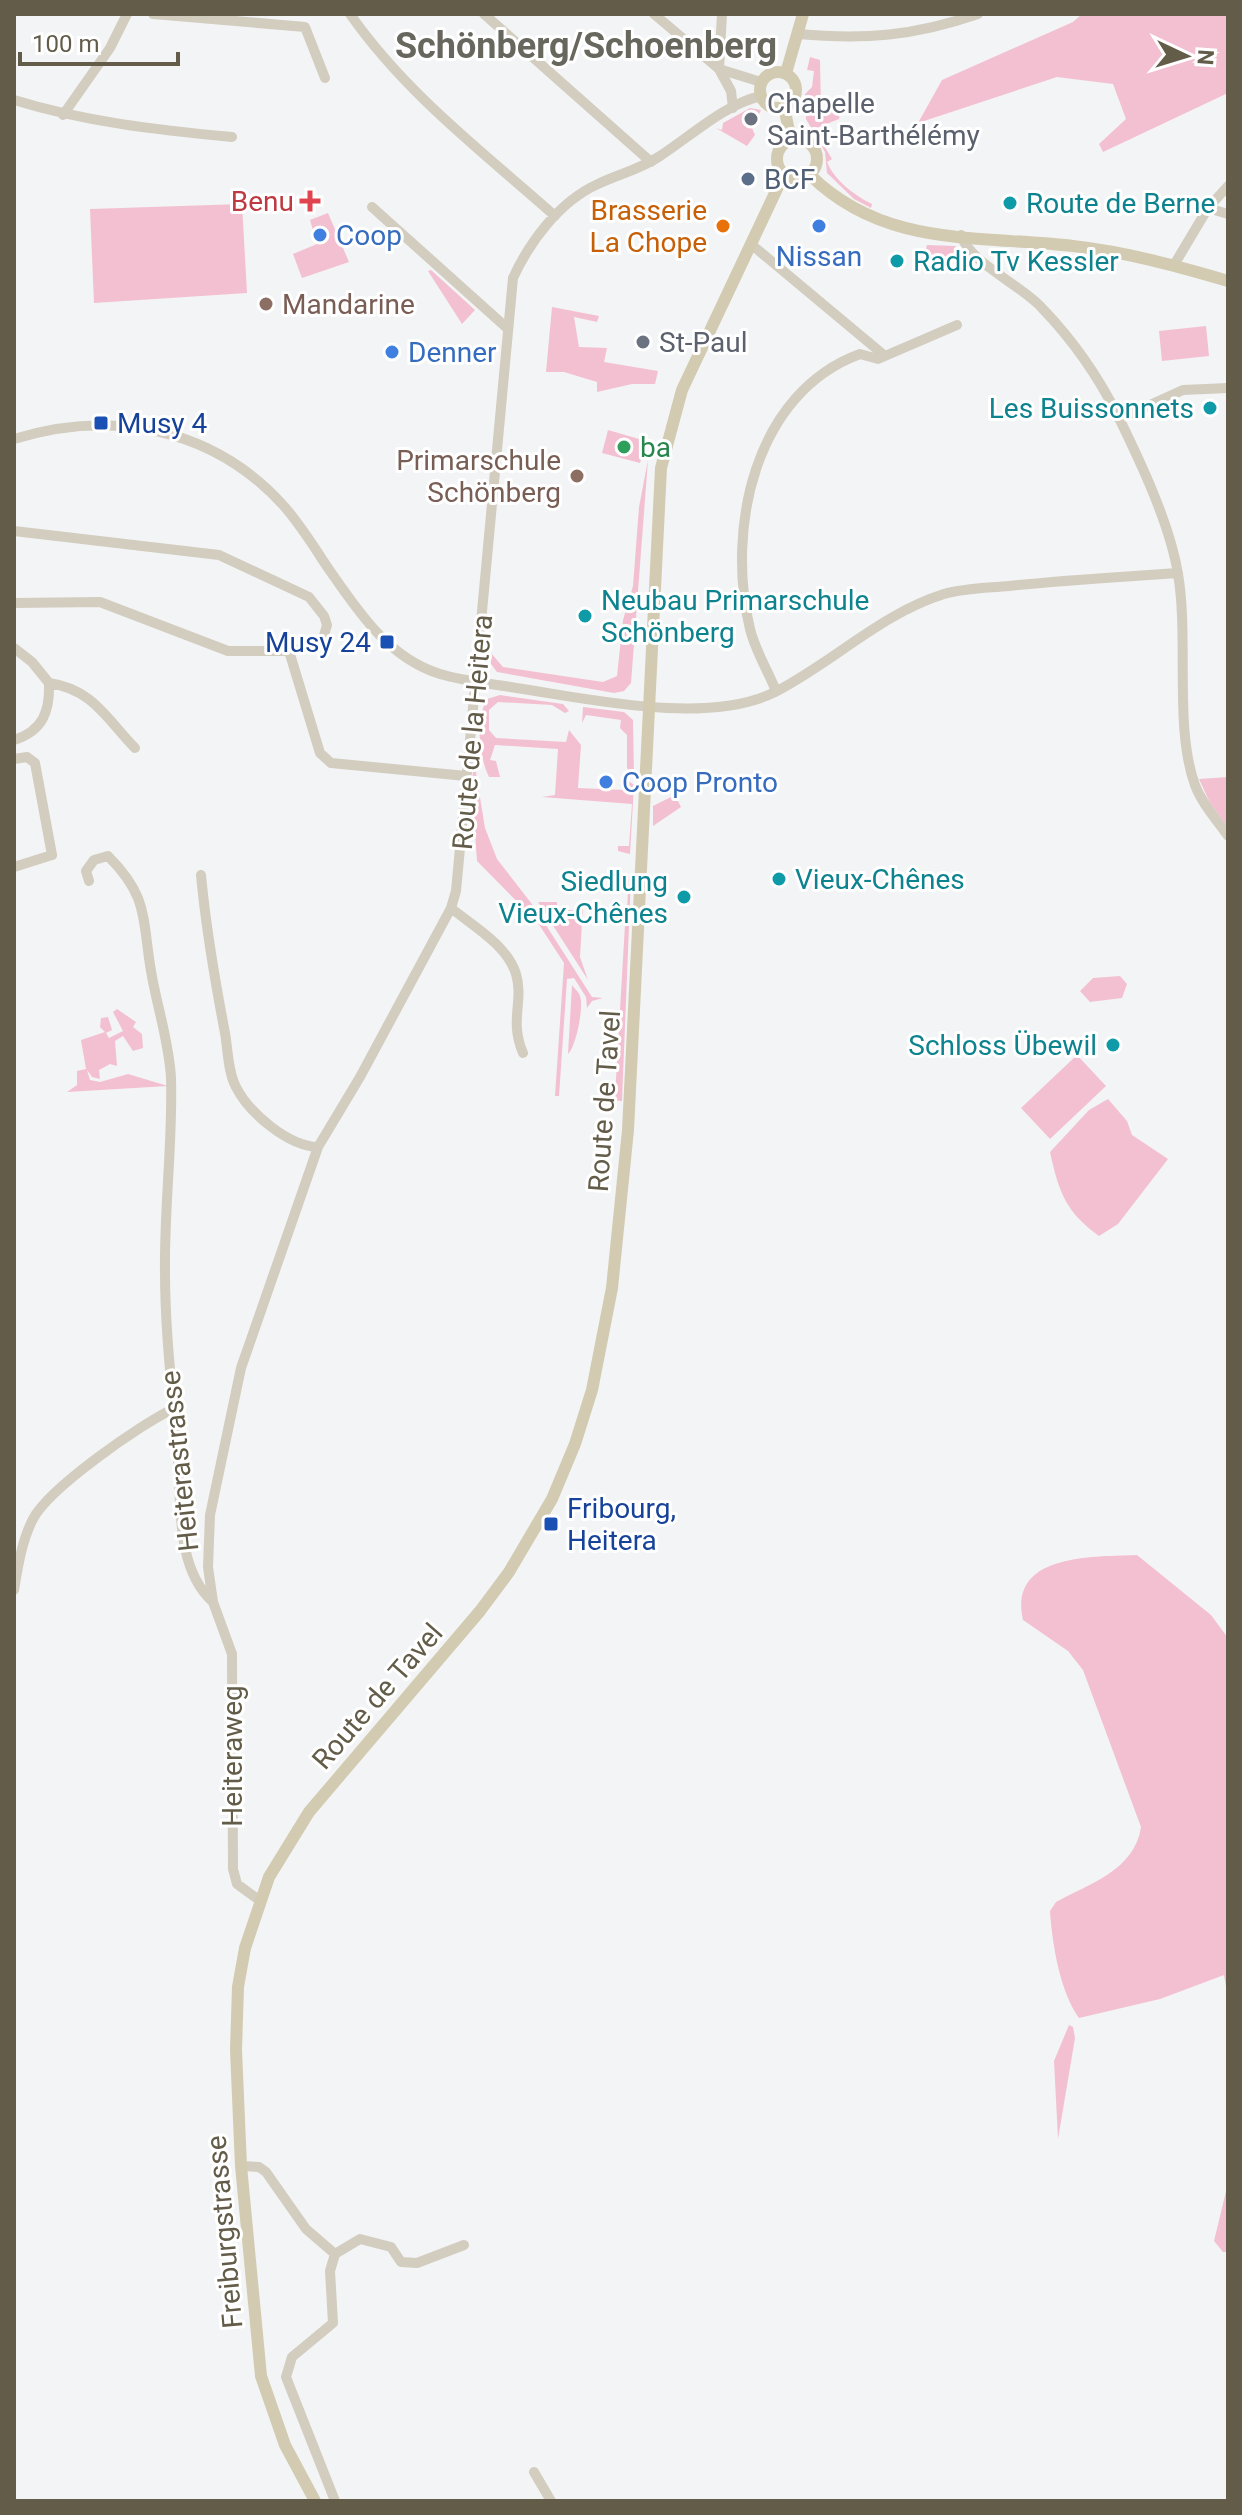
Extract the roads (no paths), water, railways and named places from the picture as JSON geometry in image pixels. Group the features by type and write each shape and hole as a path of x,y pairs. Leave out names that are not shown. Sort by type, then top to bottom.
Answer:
{"main road":[{"path":"786,73 803,14"},
{"path":"772,72 786,73 795,82 796,94 784,107 770,106 761,89 772,72"},
{"path":"784,107 791,140"},
{"path":"791,140 809,143 816,153 817,165 810,175 797,179 784,174 778,164 779,152 791,140"},
{"name":"Route de Tavel","path":"245,1948 259,1900 281,1855 309,1812 480,1611 509,1572 552,1499 584,1417 608,1313 624,1187 634,1037 657,498 666,441 699,350 784,174"},
{"path":"810,175 837,200 875,220 909,229 1075,246 1174,265 1228,281"},
{"name":"Freiburgstrasse","path":"245,1948 236,2018 241,2166 261,2376 285,2445 315,2501"}],"street":[{"path":"63,115 110,48 127,14"},
{"path":"153,14 305,27 325,78"},
{"path":"350,14 374,48 418,98 555,216"},
{"path":"484,14 651,162"},
{"path":"654,14 719,69 761,89"},
{"path":"722,14 719,69 731,91 733,108"},
{"path":"798,34 869,38 906,35 978,14"},
{"name":"Route de la Heitera","path":"318,1147 354,1088 451,908 461,851 513,278 527,249 555,216 594,185 651,162 761,89"},
{"path":"14,100 63,115 131,128 232,137"},
{"path":"1174,265 1208,208 1228,186"},
{"path":"372,207 507,328"},
{"path":"1208,208 1228,214"},
{"path":"961,235 965,247 1018,285 1061,329 1085,361 1119,419 1167,533 1178,573 1187,751 1197,790 1228,836"},
{"path":"752,245 885,356"},
{"path":"776,691 750,632 743,578 747,519 763,449 782,412 822,374 860,354 878,359 957,325"},
{"path":"1119,419 1183,390 1228,388"},
{"path":"14,439 53,428 114,423 148,427 206,447 258,481 281,503 348,597 387,642 421,667 477,682 647,705 715,706 776,691 891,619 946,593 1178,573"},
{"path":"14,531 219,555 309,597 327,625 323,639 312,646 289,651 228,651 100,602 14,603"},
{"path":"14,648 32,662 49,683 50,702 44,720 34,731 14,740"},
{"path":"289,651 320,753 331,763 466,776"},
{"path":"49,683 72,686 85,694 135,748"},
{"path":"14,759 27,757 35,763 52,855 14,867"},
{"name":"Heiterastrasse","path":"89,881 86,871 94,860 108,856 132,880 143,908 146,940 160,1004 171,1078 164,1272 173,1409 187,1552 199,1587 213,1602"},
{"path":"201,875 207,937 234,1085 251,1110 266,1122 300,1142 318,1147"},
{"path":"451,908 496,944 516,975 514,1024 523,1053"},
{"name":"Heiterastrasse","path":"213,1602 208,1541 218,1464 241,1368 318,1147"},
{"path":"14,1590 25,1537 43,1504 106,1454 173,1409"},
{"name":"Heiteraweg","path":"213,1602 232,1654 233,1869 241,1889 259,1900"},
{"path":"241,2166 262,2168 306,2229 335,2254"},
{"path":"335,2501 286,2377 292,2357 333,2323 330,2271 335,2254 360,2239 391,2247 401,2262 417,2263 464,2245"},
{"path":"534,2472 551,2501"}],"place":[{"name":"Chapelle Saint-Barthélémy","path":"751,119"},
{"name":"BCF","path":"748,179"},
{"name":"Benu","path":"310,201"},
{"name":"Route de Berne","path":"1010,203"},
{"name":"Brasserie La Chope","path":"723,226"},
{"name":"Nissan","path":"819,226"},
{"name":"Coop","path":"320,235"},
{"name":"Radio Tv Kessler","path":"897,261"},
{"name":"Mandarine","path":"266,304"},
{"name":"St-Paul","path":"643,342"},
{"name":"Denner","path":"392,352"},
{"name":"Les Buissonnets","path":"1210,408"},
{"name":"Musy 4","path":"101,423"},
{"name":"ba","path":"624,447"},
{"name":"Primarschule Schönberg","path":"577,476"},
{"name":"Neubau Primarschule Schönberg","path":"585,616"},
{"name":"Musy 24","path":"387,642"},
{"name":"Coop Pronto","path":"606,782"},
{"name":"Vieux-Chênes","path":"779,879"},
{"name":"Siedlung Vieux-Chênes","path":"684,897"},
{"name":"Schloss Übewil","path":"1113,1045"},
{"name":"Fribourg, Heitera","path":"551,1524"}],"district":[{"name":"Schönberg/Schoenberg","path":"586,45"}]}
